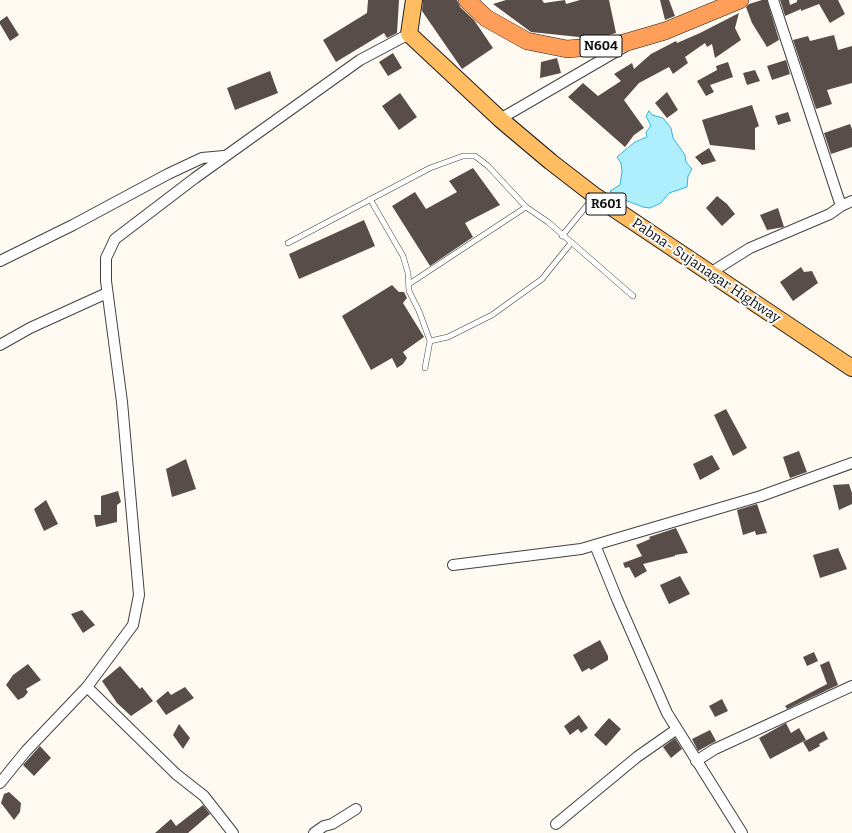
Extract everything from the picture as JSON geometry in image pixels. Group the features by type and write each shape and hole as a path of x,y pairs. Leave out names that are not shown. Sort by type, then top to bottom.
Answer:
{"highway":[{"name":"N604","path":"467,0 486,18 527,41 567,49 617,45 665,31 740,0"}],"main road":[{"path":"409,34 414,0"},
{"name":"Pabna- Sujanagar Highway","path":"409,34 500,119 551,162 595,196 852,368"}],"street":[{"path":"773,0 841,206"},
{"path":"0,783 26,751 87,687 133,625 139,595 122,402 107,293 106,258 115,239 226,156 360,60 409,34"},
{"path":"500,119 641,38"},
{"path":"0,261 202,158 226,156"},
{"path":"710,273 750,248 830,214 841,206 852,201"},
{"path":"0,346 30,328 107,293"},
{"path":"453,565 581,549 761,496 852,463"},
{"path":"595,545 667,713 742,833"},
{"path":"696,761 715,749 852,686"},
{"path":"87,687 176,774 204,796 233,833"},
{"path":"556,824 637,757 677,729"},
{"path":"314,833 356,809"}],"lane":[{"path":"288,243 430,168 463,156 475,156 488,166 526,207 548,222 562,236 633,296"},
{"path":"562,236 595,196"},
{"path":"370,199 403,256 408,273 409,291 419,311 430,341 425,368"},
{"path":"409,284 526,207"},
{"path":"430,341 448,337 492,315 542,279 571,243"}],"water":[{"path":"649,111 652,115 663,118 671,128 673,138 685,155 686,162 692,169 688,176 687,187 669,193 661,203 650,208 643,207 617,197 610,191 620,185 622,172 621,163 617,157 635,142 647,137 646,132 651,126 646,116"}],"building":[{"path":"368,0 399,0 397,33 387,38 384,33 336,62 323,40 367,13"},
{"path":"423,0 457,0 460,7 474,20 493,48 462,69 422,11"},
{"path":"506,0 542,0 544,3 565,0 566,4 580,0 609,0 616,33 605,36 580,38 531,32 493,4"},
{"path":"660,0 669,0 675,16 665,20"},
{"path":"767,0 779,40 767,47 752,23 746,7 749,4"},
{"path":"780,0 789,0 790,5 797,2 797,0 838,0 845,14 830,23 819,4 801,11 801,9 785,16"},
{"path":"739,13 735,28 741,40 715,58 712,44 707,47 705,43 685,57 688,63 673,74 669,67 639,83 624,100 644,128 634,135 625,147 568,97 583,83 598,96 621,81 614,74 632,63 634,69 651,54 676,41 677,43 700,33"},
{"path":"7,16 19,35 10,41 0,24 0,21"},
{"path":"834,35 838,50 852,46 852,83 827,90 832,104 816,109 793,40 808,36 810,41"},
{"path":"393,53 402,68 388,76 379,62"},
{"path":"557,58 561,73 540,78 541,62"},
{"path":"786,60 790,74 772,80 767,66"},
{"path":"728,62 733,77 710,85 714,92 706,96 697,81 717,70 716,66"},
{"path":"755,70 760,81 747,85 743,73"},
{"path":"270,71 278,93 235,110 227,88"},
{"path":"667,92 678,110 667,118 655,103"},
{"path":"400,93 417,117 399,130 382,106"},
{"path":"752,105 759,126 755,128 755,150 710,145 702,120"},
{"path":"788,112 791,121 778,125 775,116"},
{"path":"850,124 852,129 852,147 831,154 824,133"},
{"path":"709,148 716,161 702,165 695,157"},
{"path":"473,168 500,205 465,223 473,237 430,266 392,206 415,192 426,209 457,192 449,181"},
{"path":"717,196 727,204 735,214 722,226 706,208"},
{"path":"778,208 784,227 767,230 760,215"},
{"path":"364,220 375,246 299,279 289,254"},
{"path":"801,267 804,272 812,271 818,283 793,301 780,282"},
{"path":"392,285 399,292 404,292 407,298 403,303 424,337 403,352 407,358 403,364 397,368 392,358 371,370 342,316"},
{"path":"726,409 747,448 733,456 714,415"},
{"path":"799,451 807,472 790,478 783,457"},
{"path":"712,455 720,469 700,480 693,464"},
{"path":"186,459 196,489 172,497 166,469"},
{"path":"849,484 852,493 852,504 839,510 833,485"},
{"path":"118,491 121,502 117,505 117,522 96,527 94,515 101,515 101,496"},
{"path":"46,500 58,524 44,531 34,509"},
{"path":"757,504 767,533 756,535 755,531 743,535 737,510"},
{"path":"676,528 688,553 643,564 647,571 635,578 629,567 625,568 623,563 642,556 636,545 650,539 649,537"},
{"path":"838,548 847,569 820,578 813,555"},
{"path":"680,576 690,594 669,604 660,585"},
{"path":"82,610 95,625 83,633 71,614"},
{"path":"600,640 608,656 608,660 591,670 589,668 582,672 573,655"},
{"path":"814,652 818,661 807,666 803,657"},
{"path":"829,661 838,685 787,709 785,706 827,684 820,665"},
{"path":"28,664 41,680 26,689 28,692 24,697 18,700 6,685 13,675"},
{"path":"120,666 140,689 142,687 153,701 131,716 117,703 102,681"},
{"path":"185,687 194,698 166,715 156,701 168,691 171,695"},
{"path":"722,699 728,711 715,717 709,706"},
{"path":"579,715 588,728 581,733 578,729 570,735 564,726"},
{"path":"609,718 621,729 606,746 594,735"},
{"path":"786,723 791,733 799,728 806,740 770,759 759,738"},
{"path":"179,724 190,738 183,749 173,735"},
{"path":"710,730 716,741 698,751 692,739"},
{"path":"824,731 828,739 819,744 820,746 809,752 803,742"},
{"path":"675,738 682,749 671,758 663,747"},
{"path":"40,746 51,758 34,776 23,765"},
{"path":"9,792 21,803 20,812 14,820 1,803 4,794"},
{"path":"203,805 210,814 188,833 155,833 171,819 176,826"}]}
